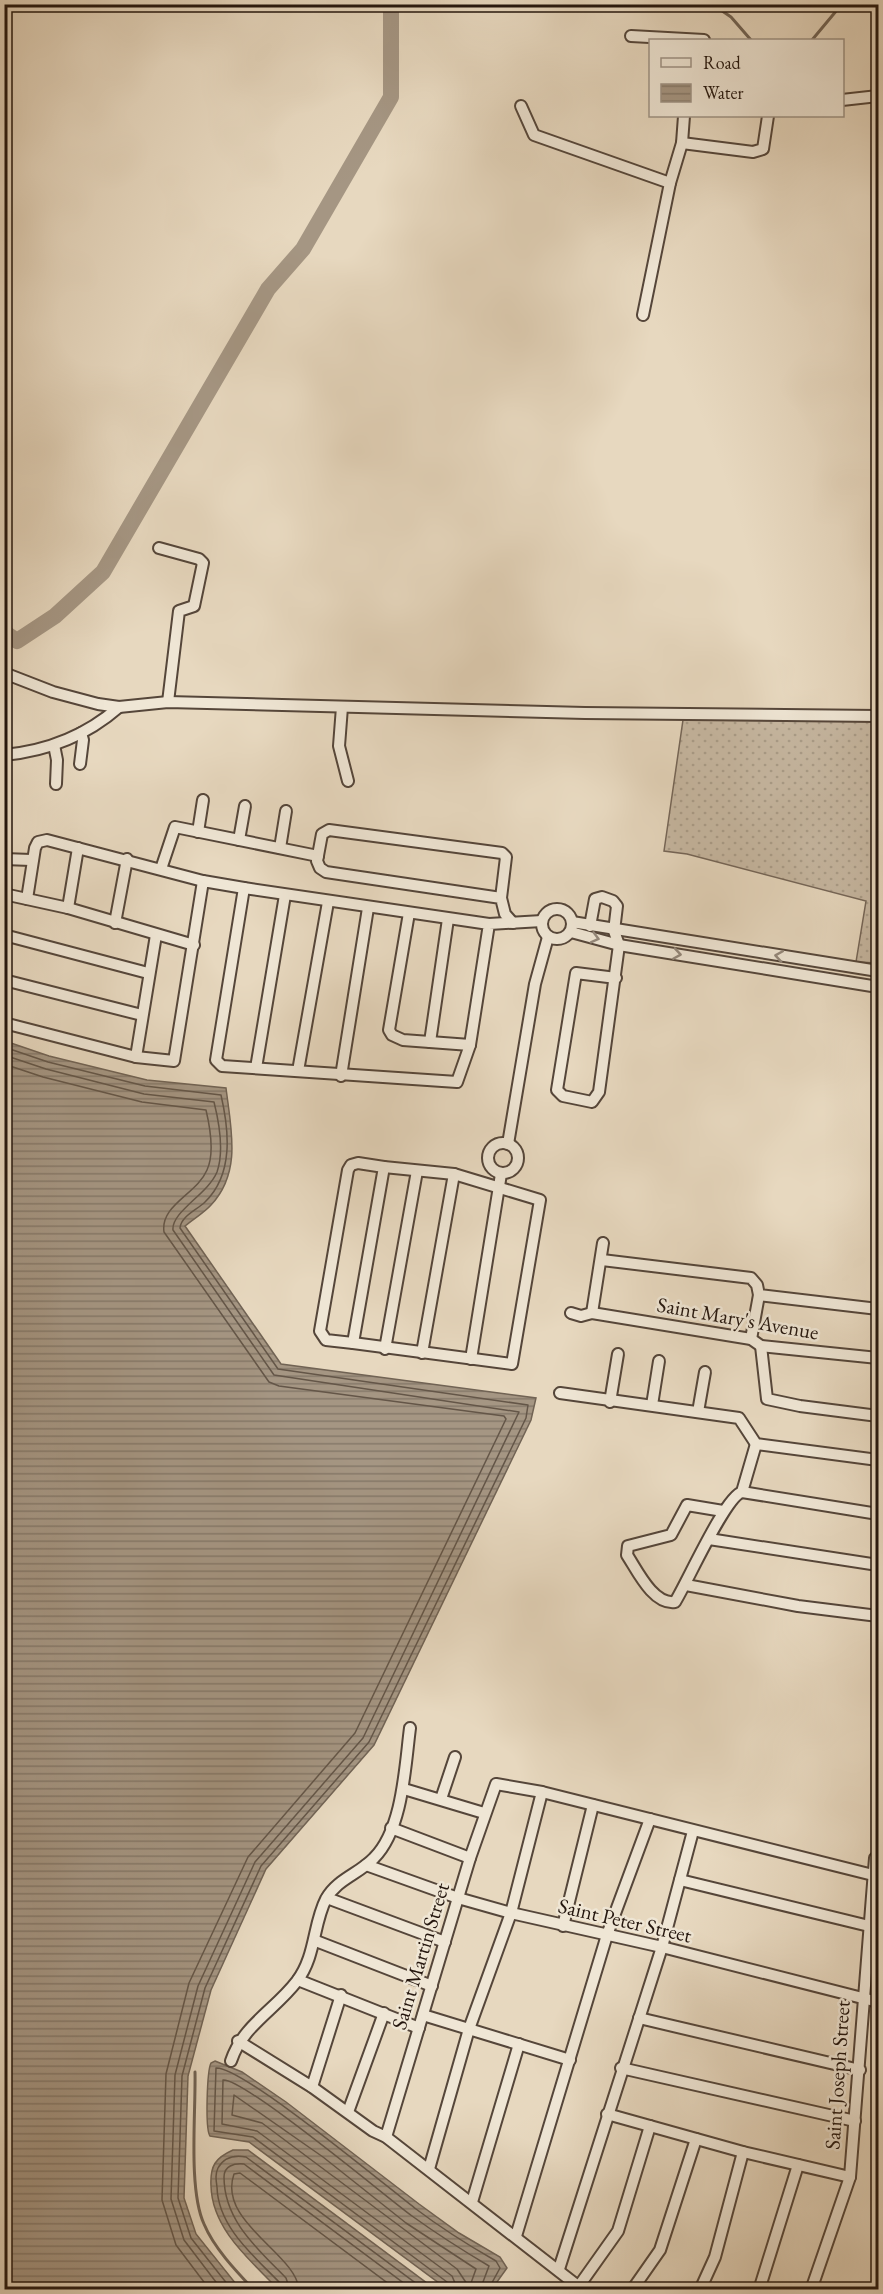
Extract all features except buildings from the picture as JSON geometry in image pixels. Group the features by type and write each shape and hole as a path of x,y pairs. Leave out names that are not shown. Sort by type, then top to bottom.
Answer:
{"street":[{"path":"631,36 685,39"},
{"path":"844,100 879,96"},
{"path":"521,106 534,135 670,183"},
{"path":"643,315 670,183 682,143 684,117"},
{"path":"682,143 753,152 762,149 768,117"},
{"path":"159,548 199,559 203,563 194,606 179,611 168,702"},
{"path":"4,673 53,692 119,707 168,702 585,714 879,716"},
{"path":"4,755 29,753 54,745 81,733 119,707"},
{"path":"342,707 339,746 348,781"},
{"path":"80,764 83,740 81,733"},
{"path":"54,745 57,760 56,784"},
{"path":"198,831 203,800"},
{"path":"239,840 244,806"},
{"path":"280,848 286,810"},
{"path":"161,869 175,827 318,856"},
{"path":"501,898 326,872 320,868 318,856 322,834 329,830 502,853 506,857 501,898 505,914 513,923"},
{"path":"27,899 31,860 39,842 46,840 127,859 203,881 285,896 489,924 542,921"},
{"path":"68,908 78,848"},
{"path":"4,859 31,860"},
{"path":"115,923 127,859"},
{"path":"4,1023 136,1057 169,1062 176,1058 203,881"},
{"path":"244,888 216,1060 222,1066 341,1076 457,1082 470,1045 489,924"},
{"path":"4,894 68,908 194,945"},
{"path":"256,1068 285,896"},
{"path":"590,926 595,899 602,897 614,901 617,906 614,931 619,945 616,978 598,1097 592,1102 563,1096 557,1090 576,973 616,978"},
{"path":"298,1071 328,902"},
{"path":"341,1076 368,908"},
{"path":"571,927 566,911 556,909 547,913 542,921 543,931 548,937 561,939 571,927 590,926 879,971"},
{"path":"409,913 389,1030 396,1037 470,1045"},
{"path":"430,1042 448,919"},
{"path":"571,927 619,945 879,987"},
{"path":"4,935 148,973"},
{"path":"136,1057 156,935"},
{"path":"508,1144 535,984 548,937"},
{"path":"803,975 806,960"},
{"path":"4,980 142,1014"},
{"path":"508,1144 518,1154 517,1164 511,1172 501,1174 489,1165 488,1155 493,1146 508,1144"},
{"path":"358,1163 417,1171 454,1174 537,1199 541,1207 514,1361 508,1365 326,1340 320,1331 348,1170 351,1165 358,1163"},
{"path":"353,1343 384,1167"},
{"path":"385,1349 417,1171"},
{"path":"422,1353 454,1174"},
{"path":"471,1359 501,1174"},
{"path":"592,1313 603,1243"},
{"path":"602,1260 751,1278 757,1285 759,1294 751,1339"},
{"path":"759,1294 879,1309"},
{"name":"Saint Mary's Avenue","path":"571,1313 581,1316 592,1313 751,1339 761,1346 879,1358"},
{"path":"761,1346 767,1399 800,1406 879,1416"},
{"path":"610,1402 618,1354"},
{"path":"652,1405 659,1361"},
{"path":"698,1412 705,1372"},
{"path":"560,1393 610,1402 652,1405 739,1418 756,1444 879,1460"},
{"path":"742,1492 756,1444"},
{"path":"723,1511 687,1505 671,1535 627,1549 627,1555 647,1584 665,1602 675,1602 686,1585 723,1511 734,1495 742,1492 879,1514"},
{"path":"709,1539 879,1565"},
{"path":"686,1585 798,1606 879,1617"},
{"path":"231,2061 238,2041 298,1980 316,1941 320,1914 327,1898 339,1882 366,1866 381,1850 404,1789 410,1728"},
{"path":"441,1799 455,1757"},
{"name":"Saint Martin Street","path":"386,2137 494,1786 498,1783 542,1792"},
{"path":"404,1789 484,1813"},
{"path":"429,2169 469,2029 512,1913 542,1792 873,1875"},
{"path":"564,1926 593,1805"},
{"path":"516,2236 607,1935 650,1819"},
{"path":"391,1828 470,1858"},
{"path":"559,2269 621,2068 662,1947 693,1831"},
{"name":"Saint Joseph Street","path":"811,2289 850,2177 860,2070 862,1998 875,1858"},
{"name":"Saint Peter Street","path":"366,1866 458,1898 512,1913 662,1947 879,2002"},
{"path":"680,1880 869,1926"},
{"path":"327,1898 445,1942"},
{"path":"316,1941 432,1986"},
{"path":"298,1980 341,1995 419,2028"},
{"path":"312,2087 341,1995"},
{"path":"348,2112 384,2013"},
{"path":"423,2015 570,2060"},
{"path":"639,2018 860,2070"},
{"path":"238,2041 312,2087 361,2123 386,2137 581,2288 618,2231 651,2126"},
{"path":"472,2202 519,2044"},
{"path":"621,2068 855,2121"},
{"path":"607,2114 743,2152 850,2177"},
{"path":"632,2289 660,2250 696,2139"},
{"path":"700,2289 715,2257 743,2152"},
{"path":"759,2289 798,2165"}],"shaded area":[{"path":"683,720 878,721 878,963 856,962 866,901 687,854 664,851"}],"water":[{"path":"5,1041 49,1056 147,1080 226,1088 232,1134 231,1164 227,1179 211,1205 185,1226 281,1364 536,1398 531,1420 374,1745 266,1869 211,1990 188,2076 184,2198 196,2234 240,2289 5,2289"},
{"path":"215,2061 242,2072 286,2102 459,2233 500,2257 507,2268 492,2289 447,2289 249,2142 210,2136 207,2123 208,2088 211,2063"},
{"path":"233,2150 248,2150 435,2289 278,2289 234,2243 225,2230 213,2202 211,2179 213,2168 222,2156"}],"waterway":[{"path":"4,632 17,641 55,616 103,572 268,289 303,249 391,97 391,4"},
{"path":"712,4 731,17 750,39"},
{"path":"813,39 842,4"},
{"path":"195,2072 194,2171 199,2209 214,2242 254,2290"}]}
